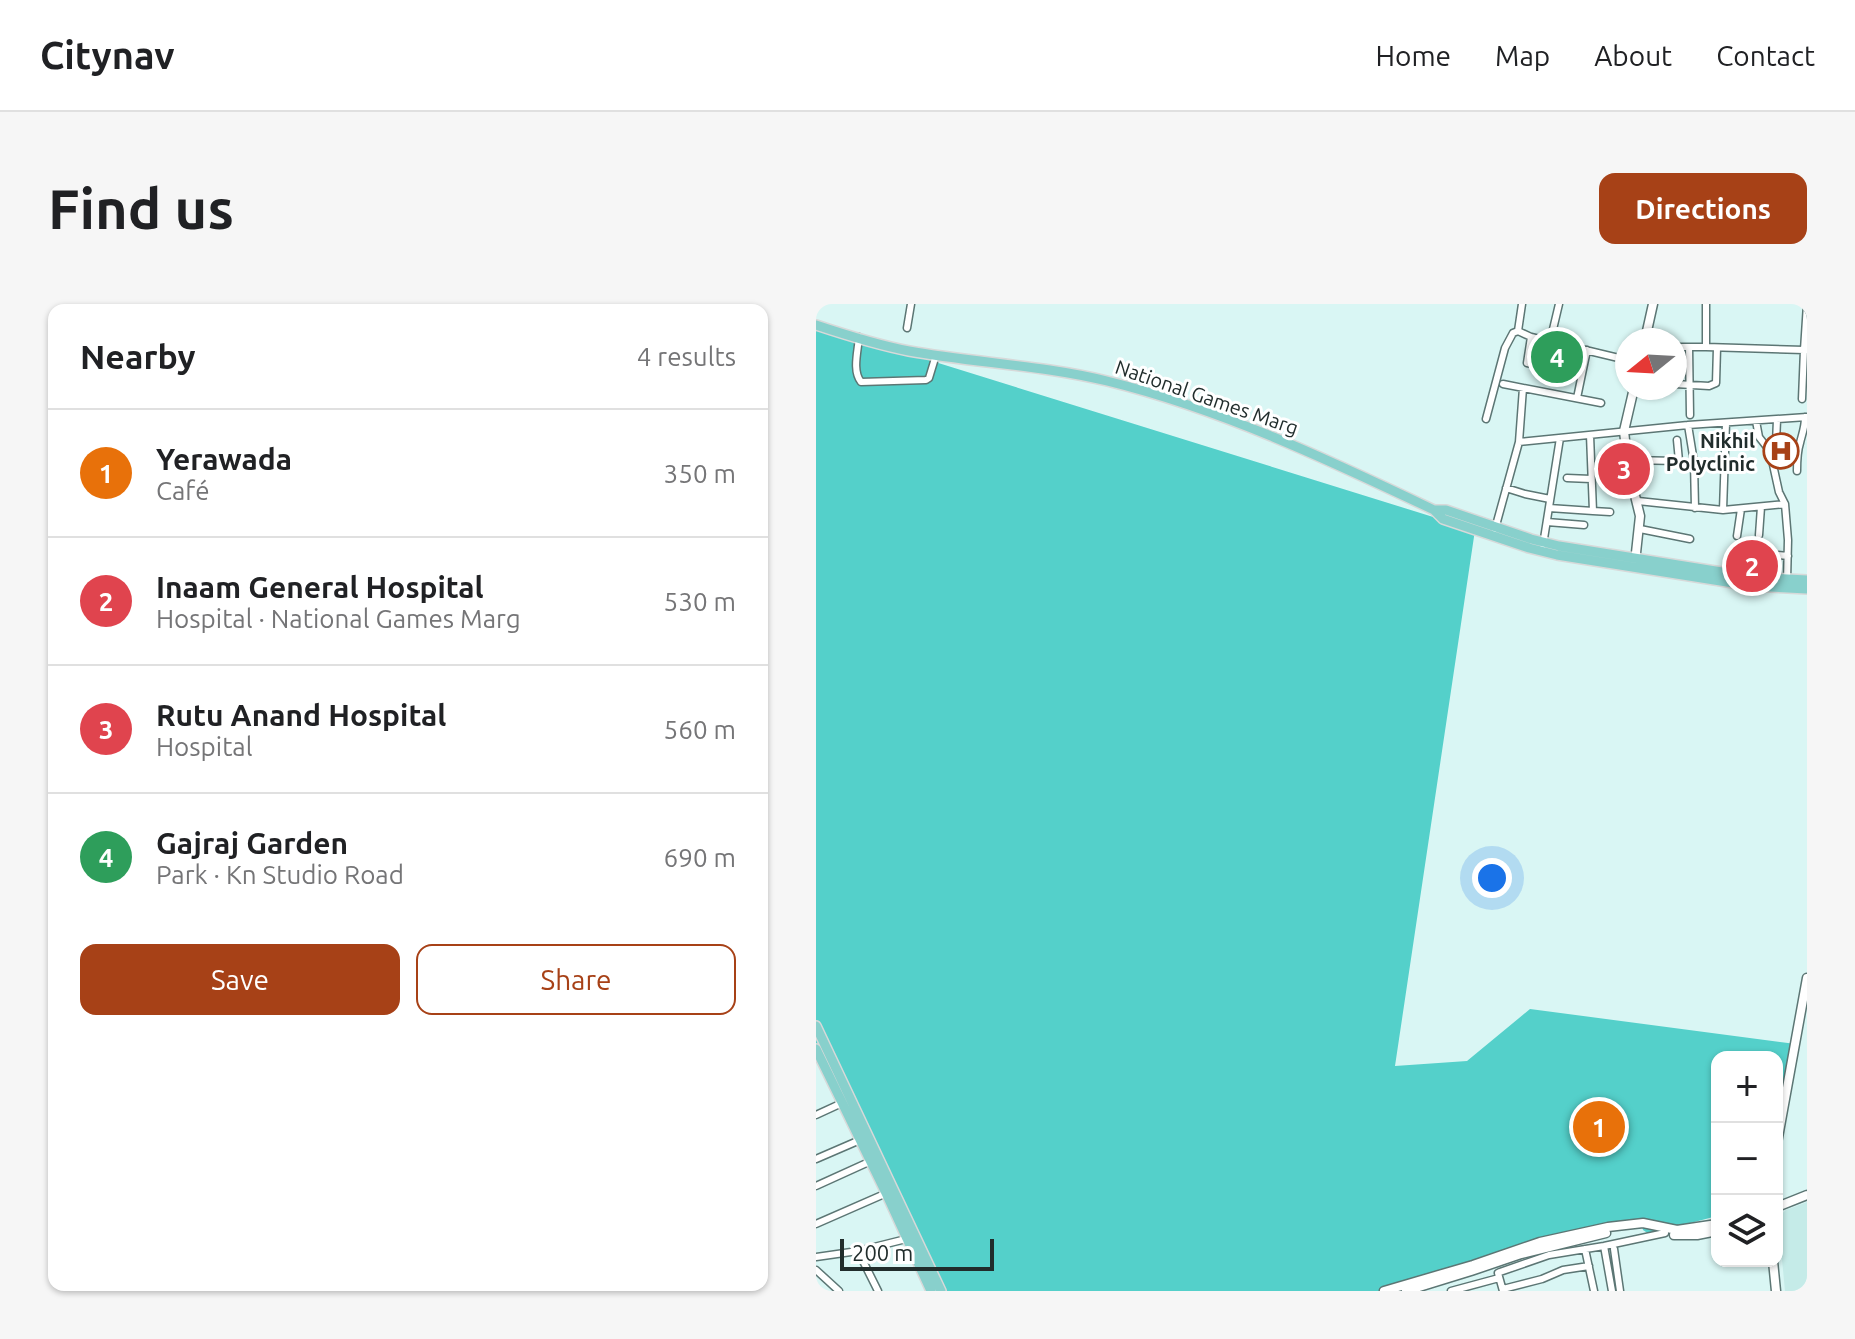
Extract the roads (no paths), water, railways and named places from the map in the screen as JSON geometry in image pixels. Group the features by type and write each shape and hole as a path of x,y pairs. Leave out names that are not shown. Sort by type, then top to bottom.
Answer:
{"main road":[{"name":"National Games Marg","path":"816,325 893,347 1069,373 1145,392 1201,410 1308,452 1434,510 1446,510 1494,532 1543,547 1753,577 1807,589"},
{"name":"National Games Marg","path":"1787,584 1807,580"},
{"path":"816,1026 890,1191 941,1291"},
{"path":"816,1049 860,1140 890,1191 906,1239 931,1291"}],"street":[{"path":"907,328 911,304"},
{"path":"1518,331 1522,304"},
{"path":"1550,342 1559,304"},
{"path":"1648,328 1653,304"},
{"path":"1706,304 1706,347"},
{"path":"1802,399 1807,304"},
{"path":"1518,331 1531,337 1615,357"},
{"path":"1486,419 1505,348 1513,333 1518,331"},
{"path":"859,337 856,372 861,382 926,380 936,355"},
{"path":"1531,337 1527,363 1582,373"},
{"path":"1690,415 1689,347 1806,350"},
{"path":"1689,385 1709,386 1716,383 1717,348"},
{"path":"1577,398 1587,350"},
{"path":"1503,384 1601,403"},
{"path":"1494,532 1519,442 1523,388"},
{"path":"1631,400 1624,431 1627,460 1640,516 1635,562"},
{"path":"1519,442 1806,417 1797,471"},
{"path":"1770,451 1776,443 1777,420"},
{"path":"1756,421 1759,437 1770,451 1779,492 1785,504 1787,584"},
{"path":"1723,510 1726,423"},
{"path":"1688,425 1694,457 1695,508"},
{"path":"1590,435 1593,511"},
{"path":"1543,547 1560,438"},
{"path":"1627,460 1679,461 1677,440"},
{"path":"1679,456 1694,457"},
{"path":"1567,478 1591,479"},
{"path":"1506,488 1550,499"},
{"path":"1638,501 1723,510 1785,504"},
{"path":"1759,535 1761,507"},
{"path":"1549,508 1610,512"},
{"path":"1737,536 1741,509"},
{"path":"1547,522 1584,525"},
{"path":"1640,529 1690,539"},
{"path":"1737,551 1788,556"},
{"path":"1781,1123 1807,978"},
{"path":"816,1115 842,1103"},
{"path":"816,1159 860,1140"},
{"path":"816,1186 871,1161"},
{"path":"816,1224 890,1191"},
{"path":"1783,1202 1807,1192"},
{"path":"1384,1291 1540,1242 1608,1227 1643,1223 1677,1230 1711,1225"},
{"path":"1406,1291 1521,1254 1634,1228 1685,1236 1711,1232"},
{"path":"1589,1266 1563,1270 1503,1290 1498,1272 1549,1255 1665,1233"},
{"path":"816,1257 906,1239"},
{"path":"1604,1246 1612,1291"},
{"path":"1585,1249 1594,1291"},
{"path":"1614,1249 1620,1291"},
{"path":"858,1251 878,1291"},
{"path":"1774,1267 1776,1291"},
{"path":"816,1270 839,1291"},
{"path":"1451,1291 1499,1278"}],"place":[{"name":"Gajraj Garden","path":"1557,357"},
{"name":"Nikhil Polyclinic","path":"1781,451"},
{"name":"Rutu Anand Hospital","path":"1624,469"},
{"name":"Inaam General Hospital","path":"1752,566"},
{"name":"Yerawada","path":"1599,1127"}]}
